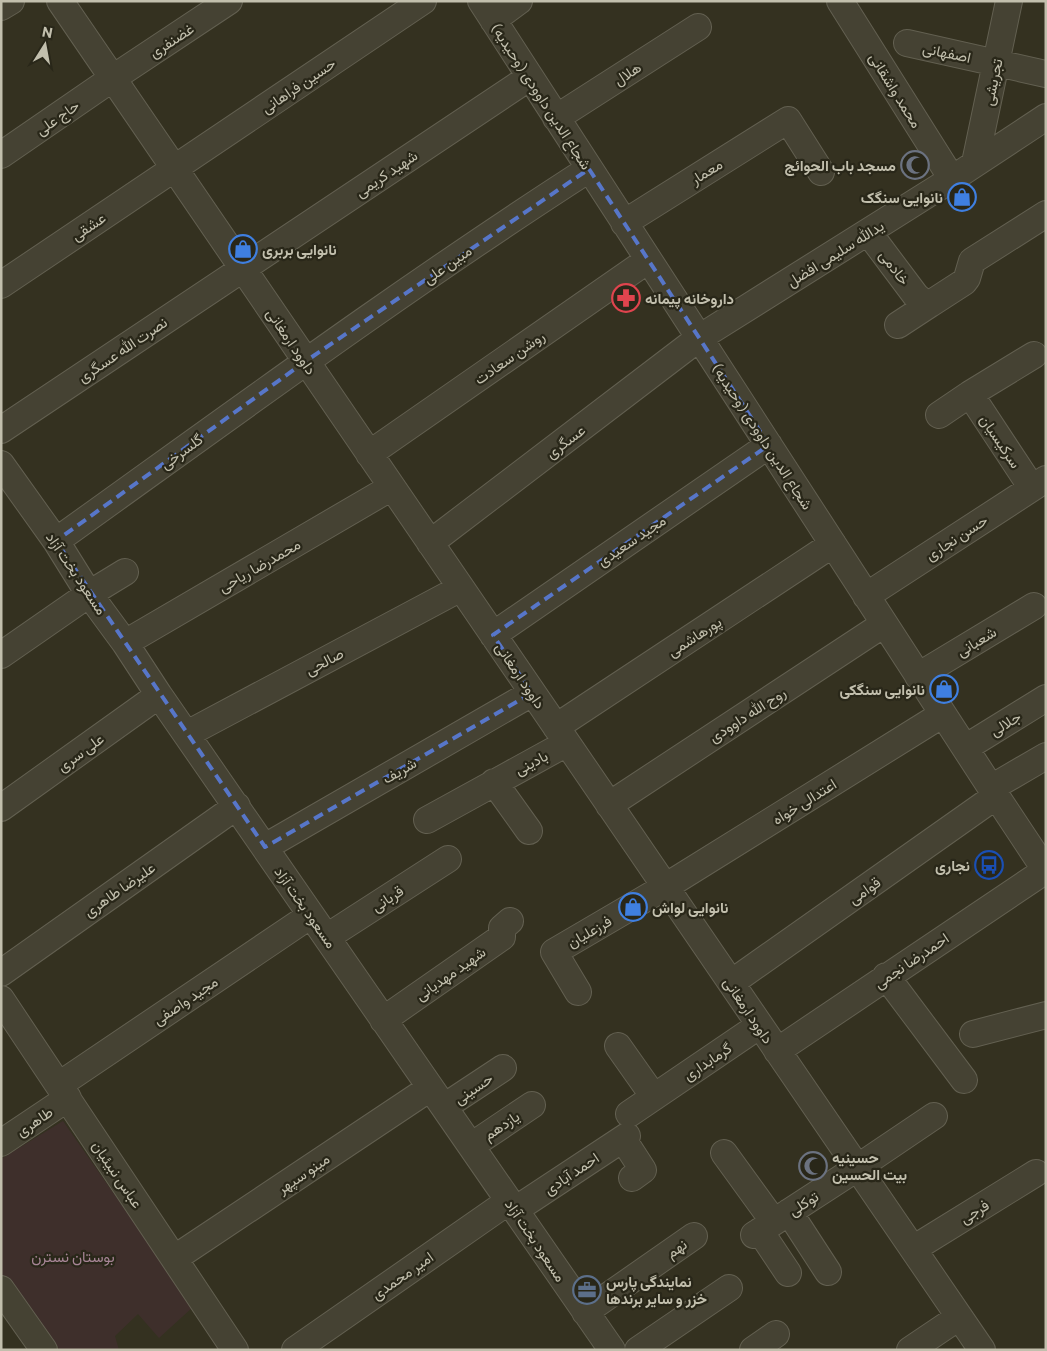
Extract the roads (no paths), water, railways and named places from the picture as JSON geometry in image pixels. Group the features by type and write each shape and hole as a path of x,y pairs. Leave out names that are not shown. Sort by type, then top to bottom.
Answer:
{"street":[{"path":"1,7 11,1"},
{"name":"داوود ارمغانی","path":"60,1 982,1350"},
{"name":"غضنفری","path":"113,78 229,1"},
{"name":"حسین فراهانی","path":"174,168 423,1"},
{"path":"487,10 519,1"},
{"name":"محمد واشقانی","path":"840,1 952,179"},
{"name":"تجریشی","path":"975,163 1009,1"},
{"name":"شجاع الدین داوودی (وحیدیه)","path":"487,10 884,624 1046,870"},
{"name":"هلال","path":"556,118 698,27"},
{"name":"اصفهانی","path":"906,43 1046,74"},
{"name":"حاج علی","path":"1,155 113,78"},
{"name":"شهید کریمی","path":"243,269 530,78"},
{"name":"یدالله سلیمی افضل","path":"699,338 952,179 1046,117"},
{"name":"معمار","path":"624,223 788,120 821,172"},
{"name":"عشقی","path":"1,284 174,168"},
{"name":"مبین علی","path":"306,361 530,207 590,169"},
{"path":"898,325 926,303 964,282 972,261 1046,214"},
{"name":"خادمی","path":"868,232 916,296 926,303"},
{"name":"روشن سعادت","path":"369,454 648,260"},
{"name":"نصرت الله عسگری","path":"1,430 243,269"},
{"name":"عسگری","path":"430,543 699,338"},
{"path":"939,415 1034,355"},
{"name":"گلسرخی","path":"56,542 306,361"},
{"name":"سرکیسیان","path":"970,394 1039,484"},
{"name":"مجید سعیدی","path":"493,635 769,445"},
{"name":"مسعود بخت آزاد","path":"1,464 9,493 56,542 88,594 125,643 612,1350"},
{"name":"حسن نجاری","path":"866,596 1039,484"},
{"name":"محمدرضا ریاحی","path":"125,643 392,487"},
{"name":"پورهاشمی","path":"561,735 833,544"},
{"path":"1,655 88,594 125,572"},
{"name":"صالحی","path":"187,734 461,588"},
{"name":"شعبانی","path":"918,676 1034,606"},
{"name":"روح الله داوودی","path":"609,805 884,624"},
{"name":"شریف","path":"265,847 532,693"},
{"name":"علی سری","path":"1,808 159,695"},
{"name":"جلالی","path":"965,748 1046,698"},
{"name":"اعتدالی خواه","path":"665,887 943,714"},
{"name":"بادینی","path":"427,820 494,782 561,735"},
{"name":"قوامی","path":"731,983 1046,756"},
{"path":"494,782 529,831"},
{"name":"علیرضا طاهری","path":"1,973 237,806"},
{"name":"قربانی","path":"327,937 448,859"},
{"name":"احمدرضا نجمی","path":"777,1050 1046,870"},
{"name":"فرزعلیان","path":"578,992 554,952 665,887"},
{"name":"مجید واصفی","path":"63,1092 311,915"},
{"name":"شهید مهدیانی","path":"383,1020 502,936 502,928 510,921"},
{"path":"886,976 964,1080"},
{"name":"عباس نبیئیان","path":"1,1000 235,1350"},
{"path":"973,1034 1046,1014"},
{"name":"گرمابداری","path":"626,1130 654,1097 760,1025"},
{"path":"618,1046 654,1097"},
{"name":"حسینی","path":"437,1097 503,1068"},
{"name":"طاهری","path":"1,1144 63,1092"},
{"name":"مینو سپهر","path":"175,1258 437,1097"},
{"name":"یازدهم","path":"471,1146 532,1105"},
{"name":"توکلی","path":"724,1152 769,1225 934,1116"},
{"path":"626,1130 643,1170 632,1178"},
{"name":"احمد آبادی","path":"512,1205 626,1130"},
{"name":"فرجی","path":"913,1249 1036,1173"},
{"name":"امیر محمدی","path":"295,1350 512,1205"},
{"path":"769,1225 828,1272"},
{"path":"769,1225 788,1274"},
{"name":"نهم","path":"585,1312 694,1236"},
{"path":"638,1350 729,1288"},
{"path":"1,1289 44,1350"},
{"path":"910,1350 959,1317"},
{"path":"753,1350 776,1334"}],"place":[{"name":"مسجد باب الحوائج","path":"915,165"},
{"name":"نانوایی سنگک","path":"962,197"},
{"name":"نانوایی بربری","path":"243,249"},
{"name":"داروخانه پیمانه","path":"626,298"},
{"name":"نانوایی سنگکی","path":"944,689"},
{"name":"نجاری","path":"989,865"},
{"name":"نانوایی لواش","path":"633,907"},
{"name":"حسینیه بیت الحسین","path":"813,1166"},
{"name":"نمایندگی پارس خزر و سایر برندها","path":"587,1290"}],"park label":[{"name":"بوستان نسترن","path":"73,1256"}]}
